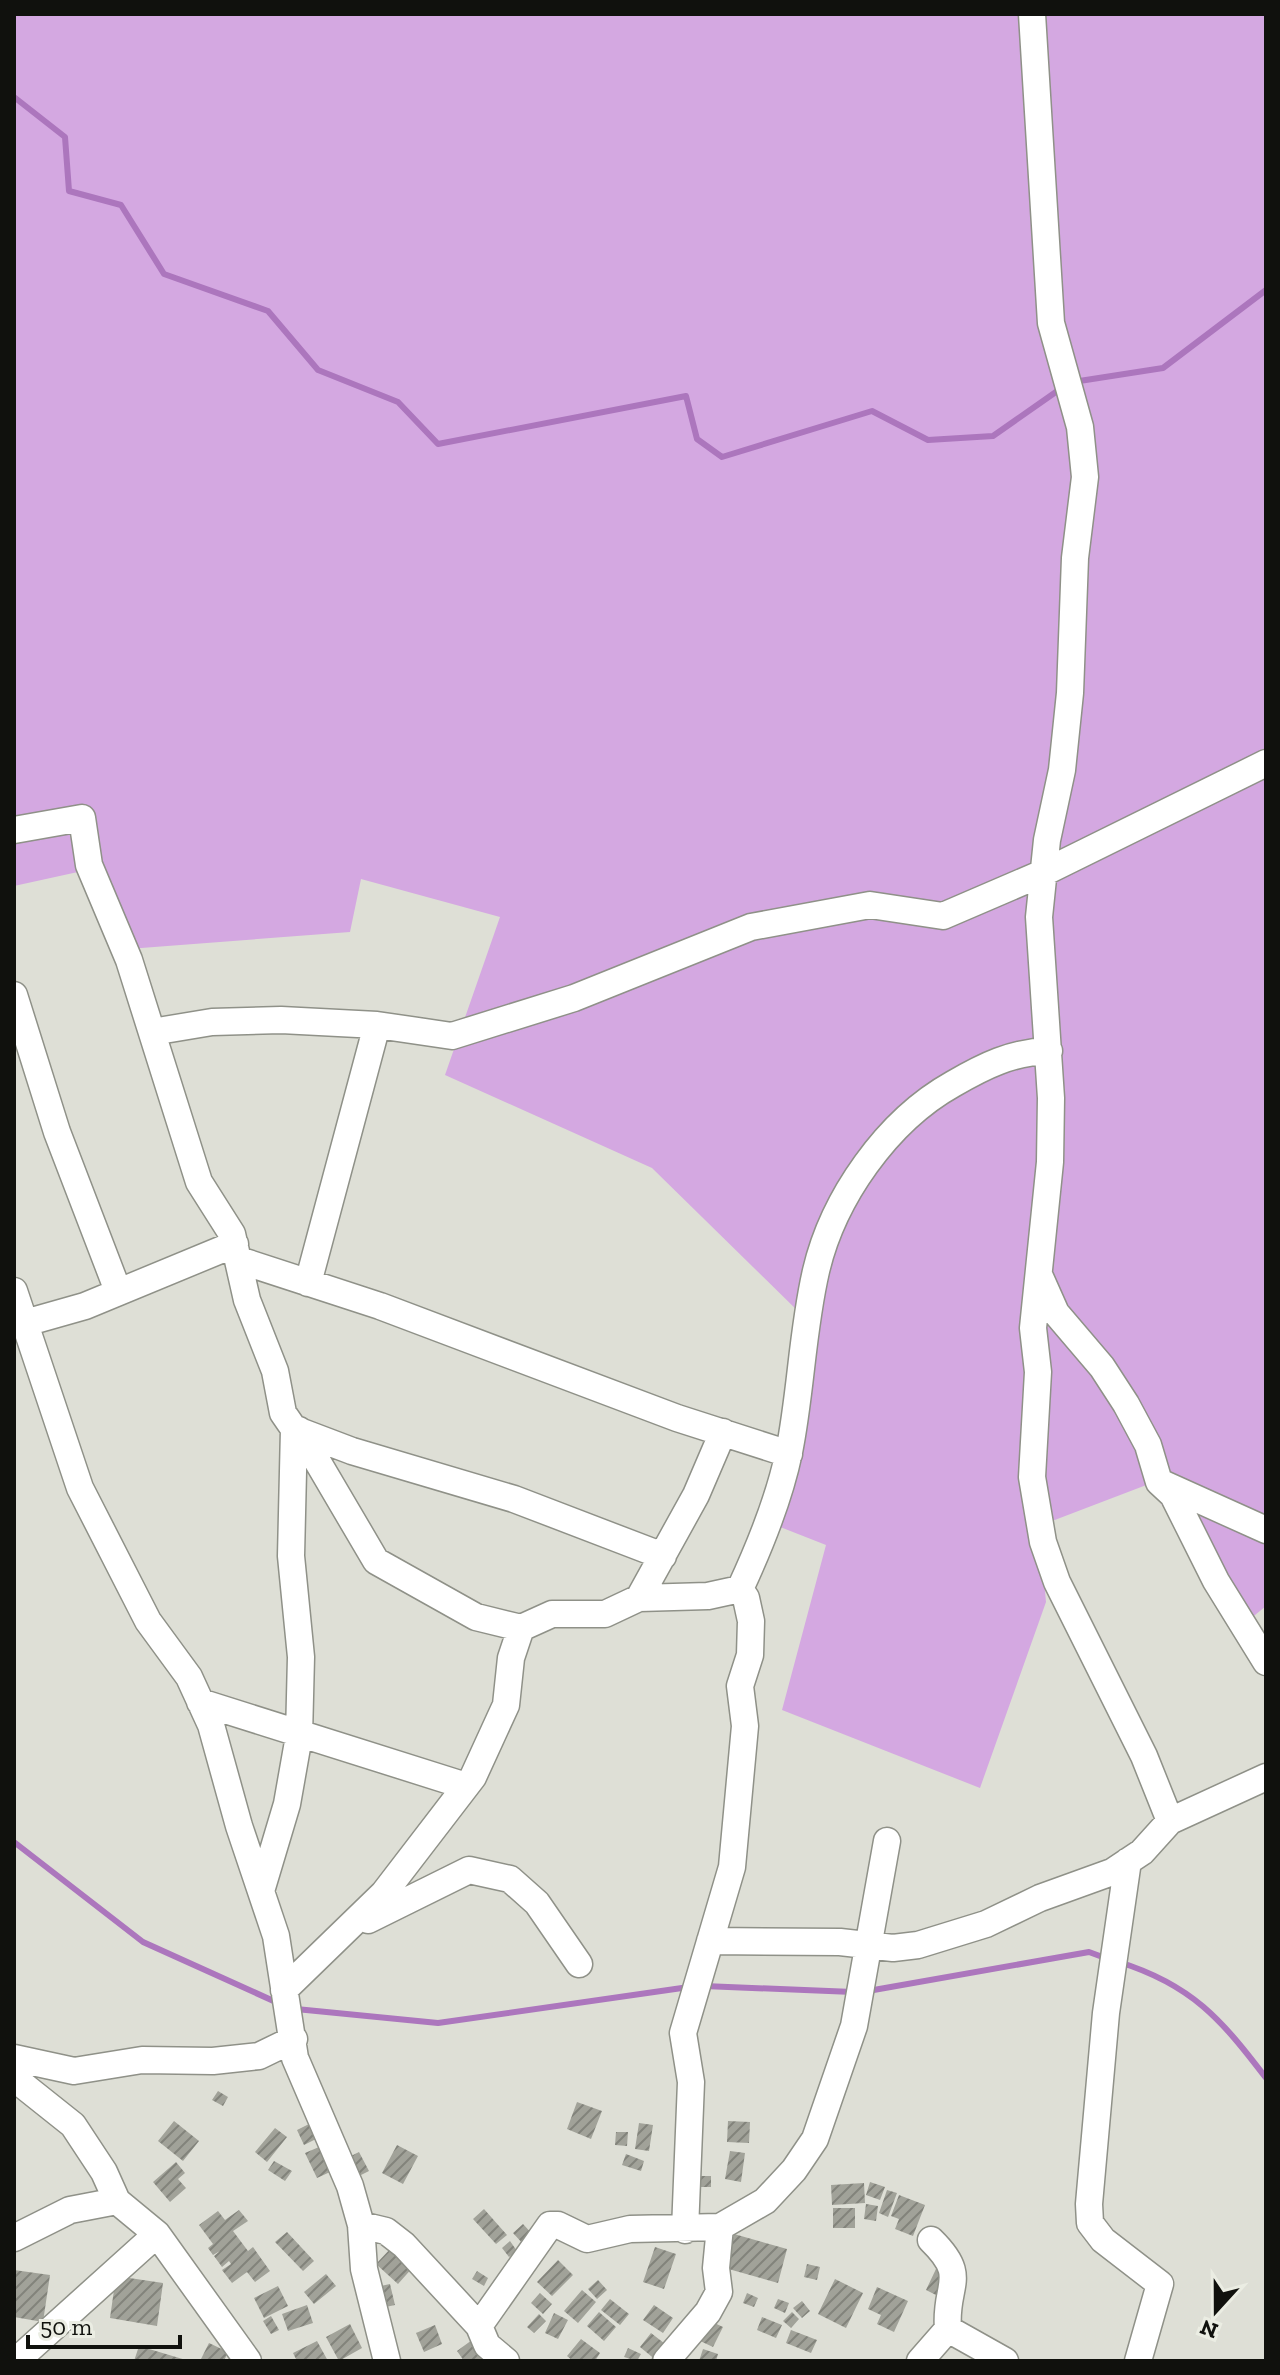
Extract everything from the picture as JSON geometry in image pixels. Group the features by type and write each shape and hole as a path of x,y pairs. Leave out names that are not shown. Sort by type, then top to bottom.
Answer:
{"street":[{"path":"1032,14 1051,323 1080,427 1085,477 1075,558 1070,693 1062,770 1043,873 1039,917 1049,1051 1050,1162 1033,1328 1038,1372 1032,1477 1043,1542 1057,1582 1125,1715 1170,1821"},
{"path":"152,1032 212,1022 281,1020 377,1025 452,1036 574,998 751,927 870,905 943,916 1043,873 1266,763"},
{"path":"14,830 82,818 89,865 129,960 199,1182 237,1252 247,1300 275,1371 283,1413 296,1429 376,1561 476,1617 521,1628 552,1614 605,1614 639,1598 708,1596 740,1589"},
{"path":"14,995 57,1132 118,1291"},
{"path":"308,1283 377,1025"},
{"path":"740,1589 761,1546 789,1454 816,1270 837,1214 866,1166 900,1125 935,1094 990,1063 1027,1051 1049,1051"},
{"path":"25,1323 85,1306 118,1291 237,1252 308,1283 380,1306 677,1418 789,1454"},
{"path":"1039,1274 1056,1313 1102,1367 1126,1404 1148,1445 1159,1482 1173,1495 1216,1581 1266,1662"},
{"path":"14,1291 80,1488 148,1621 189,1677 211,1725 276,1936 295,2058 350,2186 361,2225 364,2269 387,2361"},
{"path":"296,1429 352,1451 514,1499 663,1556"},
{"path":"261,1891 287,1804 299,1736 301,1657 291,1556 296,1429"},
{"path":"639,1598 696,1495 723,1432"},
{"path":"1159,1482 1266,1530"},
{"path":"685,2230 691,2082 683,2033 732,1867 745,1726 740,1686 750,1655 751,1621 746,1598 740,1589"},
{"path":"284,1990 384,1893 466,1786 491,1742 506,1705 511,1658 521,1628"},
{"path":"200,1702 299,1736 466,1786"},
{"path":"710,1941 918,1945 986,1924 1040,1898 1112,1872 1142,1852 1170,1821 1266,1777"},
{"path":"479,2326 550,2225 558,2225 587,2239 630,2229 720,2227 765,2201 794,2170 815,2139 854,2026 862,1992 866,1945 887,1841"},
{"path":"1128,1861 1106,2013 1089,2204 1090,2223 1103,2240 1160,2284 1138,2361"},
{"path":"346,1931 469,1870 510,1879 537,1903 579,1964"},
{"path":"14,2058 74,2071 142,2060 213,2061 259,2056 294,2039"},
{"path":"14,2078 73,2125 104,2172 117,2201 157,2234 248,2361"},
{"path":"14,2238 70,2210 117,2201"},
{"path":"361,2225 386,2231 404,2245 479,2326 487,2345 500,2360"},
{"path":"666,2361 708,2312 719,2292 716,2268 720,2227"},
{"path":"16,2361 157,2234"},
{"path":"920,2361 948,2329 947,2312 955,2271 949,2258 931,2240"},
{"path":"948,2329 1005,2361"}],"shaded area":[{"path":"14,14 1266,14 1266,1606 1238,1629 1149,1484 1039,1526 1046,1602 980,1788 782,1710 826,1545 770,1523 804,1317 652,1168 445,1075 500,917 361,879 350,932 128,949 87,870 14,886"}],"building":[{"path":"218,2091 228,2097 223,2106 212,2100"},
{"path":"577,2102 602,2111 591,2139 567,2129"},
{"path":"174,2121 199,2141 183,2161 158,2141"},
{"path":"728,2121 750,2122 749,2143 727,2142"},
{"path":"639,2123 653,2125 649,2151 635,2149"},
{"path":"309,2124 316,2139 304,2145 297,2130"},
{"path":"275,2128 287,2137 267,2162 255,2152"},
{"path":"616,2132 628,2132 627,2146 615,2145"},
{"path":"397,2145 418,2156 403,2184 382,2173"},
{"path":"319,2147 330,2172 317,2178 305,2153"},
{"path":"730,2151 745,2153 741,2182 725,2179"},
{"path":"359,2152 369,2171 357,2177 347,2158"},
{"path":"626,2154 644,2161 641,2171 622,2165"},
{"path":"274,2161 292,2171 285,2181 268,2170"},
{"path":"176,2162 185,2173 178,2179 186,2188 170,2202 153,2182"},
{"path":"700,2176 711,2176 711,2187 700,2187"},
{"path":"870,2182 885,2187 880,2200 866,2195"},
{"path":"864,2183 865,2203 832,2205 831,2185"},
{"path":"887,2190 897,2193 888,2217 879,2213"},
{"path":"899,2195 925,2205 913,2236 895,2229 899,2219 891,2216"},
{"path":"866,2204 878,2206 876,2221 864,2219"},
{"path":"833,2208 855,2208 855,2228 833,2228"},
{"path":"484,2209 507,2235 496,2244 473,2219"},
{"path":"239,2210 248,2221 233,2231 248,2251 253,2247 270,2271 255,2282 247,2272 232,2283 222,2270 231,2264 229,2261 222,2267 214,2256 220,2251 213,2255 208,2248 213,2244 199,2225 218,2211 225,2220"},
{"path":"523,2224 535,2237 525,2246 513,2233"},
{"path":"287,2232 314,2261 303,2271 275,2242"},
{"path":"734,2234 787,2249 778,2283 725,2268"},
{"path":"510,2241 517,2251 509,2257 502,2248"},
{"path":"392,2247 414,2266 398,2284 376,2264"},
{"path":"655,2247 676,2254 664,2289 643,2282"},
{"path":"558,2260 573,2275 552,2296 537,2282"},
{"path":"807,2264 820,2267 817,2280 804,2277"},
{"path":"936,2269 950,2275 940,2297 926,2290"},
{"path":"14,2270 50,2275 43,2322 14,2317"},
{"path":"477,2271 488,2278 484,2286 472,2279"},
{"path":"326,2274 336,2286 314,2304 304,2292"},
{"path":"116,2276 163,2283 157,2326 110,2318"},
{"path":"835,2279 863,2293 846,2328 818,2314"},
{"path":"598,2280 607,2290 597,2299 588,2289"},
{"path":"390,2284 395,2305 381,2308 376,2287"},
{"path":"278,2286 288,2306 264,2318 254,2298"},
{"path":"877,2287 908,2301 894,2332 877,2324 881,2315 868,2309"},
{"path":"582,2290 596,2302 578,2323 564,2311"},
{"path":"540,2293 552,2304 543,2314 531,2303"},
{"path":"747,2293 758,2298 754,2307 743,2303"},
{"path":"610,2299 629,2314 620,2325 601,2310"},
{"path":"778,2299 789,2303 785,2313 774,2308"},
{"path":"802,2301 810,2311 802,2318 793,2308"},
{"path":"307,2305 313,2323 288,2331 282,2314"},
{"path":"654,2305 673,2318 663,2333 643,2320"},
{"path":"599,2312 616,2327 604,2341 587,2326"},
{"path":"792,2312 799,2319 791,2328 783,2321"},
{"path":"554,2313 568,2320 558,2339 545,2333"},
{"path":"539,2314 546,2321 534,2333 527,2327"},
{"path":"271,2316 279,2330 271,2334 263,2321"},
{"path":"762,2317 782,2325 776,2338 757,2330"},
{"path":"708,2320 723,2327 713,2347 698,2340"},
{"path":"350,2324 362,2348 339,2361 326,2337"},
{"path":"435,2325 442,2344 424,2352 416,2333"},
{"path":"791,2330 817,2340 811,2353 786,2343"},
{"path":"651,2333 669,2347 657,2361 640,2347"},
{"path":"581,2339 600,2353 595,2361 573,2361 567,2356"},
{"path":"472,2340 487,2359 464,2361 457,2351"},
{"path":"317,2341 328,2361 297,2361 293,2353"},
{"path":"209,2343 228,2352 224,2361 200,2361"},
{"path":"139,2346 186,2360 186,2361 134,2361"},
{"path":"628,2348 641,2354 637,2361 624,2357"},
{"path":"703,2349 718,2354 716,2361 699,2361"}],"waterway":[{"path":"14,97 65,137 69,191 121,205 164,274 268,311 318,370 398,402 438,444 686,396 697,439 722,457 872,411 928,440 993,436 1063,387"},
{"path":"1073,382 1163,368 1266,290"},
{"path":"14,1842 143,1942 278,2003"},
{"path":"868,1991 1089,1952 1108,1959"},
{"path":"1119,1962 1166,1982 1203,2006 1266,2078"},
{"path":"704,1986 853,1992"},
{"path":"296,2009 438,2023 689,1987"}]}
